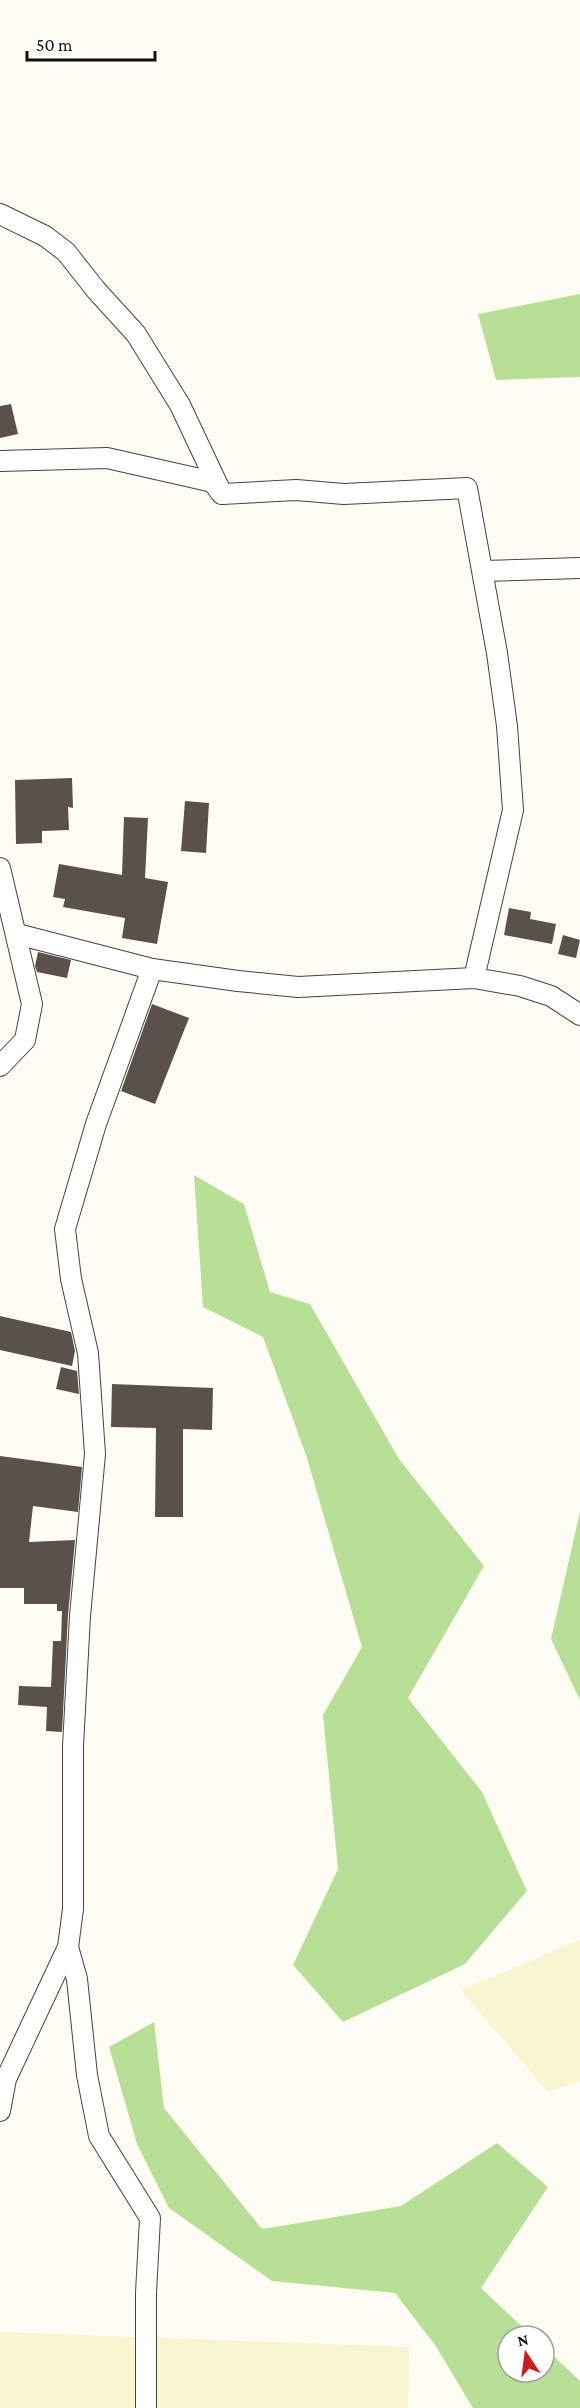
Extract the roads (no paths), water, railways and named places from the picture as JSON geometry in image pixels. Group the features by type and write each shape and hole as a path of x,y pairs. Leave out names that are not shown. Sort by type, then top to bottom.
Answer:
{"street":[{"path":"0,214 45,236 66,252 96,290 136,334 180,405 222,494"},
{"path":"0,461 106,458 213,482 222,494"},
{"path":"222,494 296,490 344,494 467,488 483,571 507,726 513,810 474,978"},
{"path":"483,571 580,568"},
{"path":"0,868 32,1004 26,1040 0,1066"},
{"path":"17,934 152,969 298,987 474,978 520,986 551,996 580,1015"},
{"path":"0,2111 6,2079 68,1947 73,1909 73,1746 80,1616 95,1454 88,1353 71,1279 65,1229 96,1124 152,969"},
{"path":"68,1947 77,1979 87,2075 99,2136 150,2218 146,2293 146,2408"}]}
